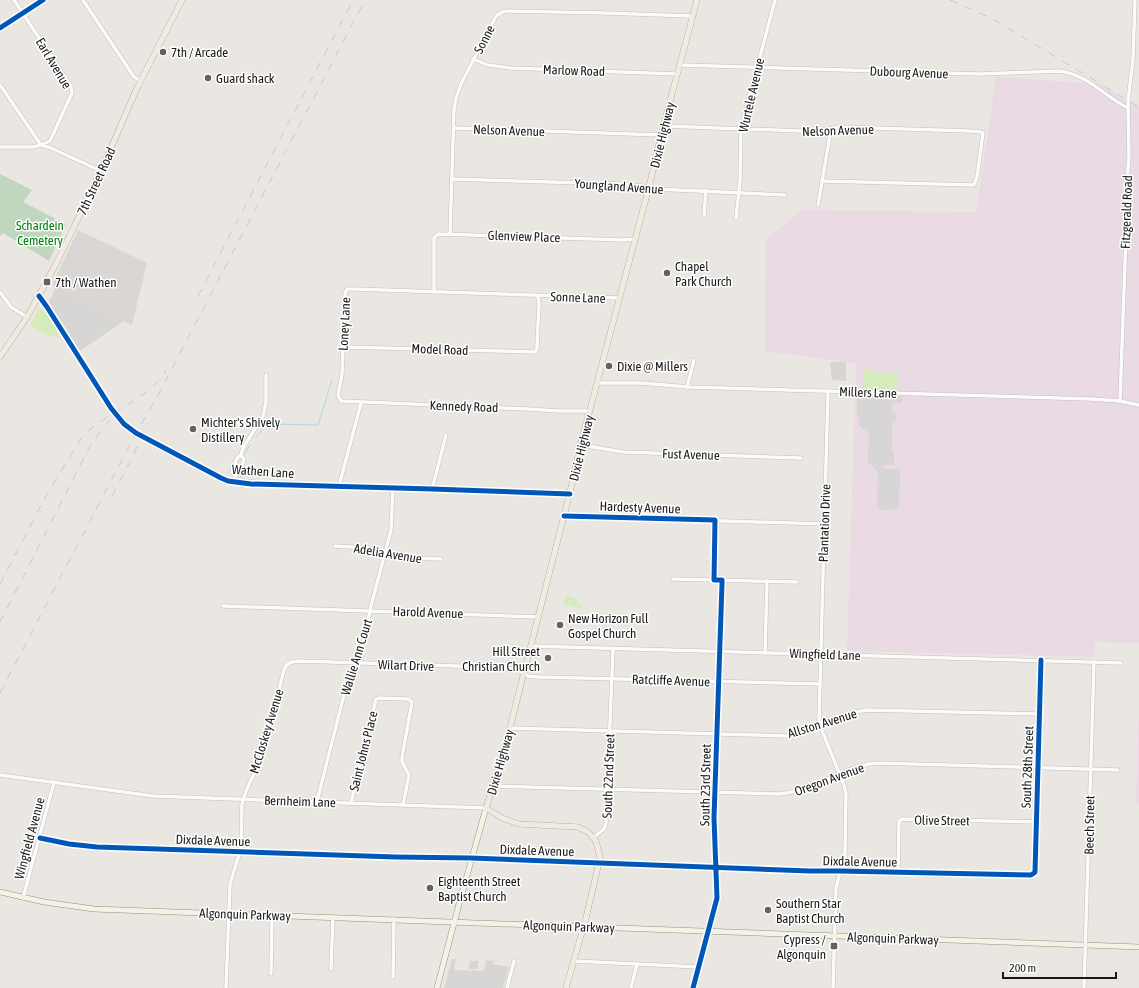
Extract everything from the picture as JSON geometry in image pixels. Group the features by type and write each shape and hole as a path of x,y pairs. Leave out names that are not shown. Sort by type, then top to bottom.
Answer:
{"main road":[{"name":"7th Street Road","path":"0,358 27,318 39,296 101,172 133,97 182,0"},
{"name":"Dixie Highway","path":"436,988 524,672 570,494 581,445 697,0"},
{"name":"Bernheim Lane","path":"486,808 502,818 519,824 578,827 594,837"},
{"path":"566,988 584,926 598,864 600,853 594,837"},
{"name":"Algonquin Parkway","path":"0,892 67,906 94,909 584,926 1139,948"}],"street":[{"name":"Earl Avenue","path":"14,0 72,90 71,96 50,141 41,146"},
{"path":"0,28 43,0"},
{"path":"83,0 134,77 141,81"},
{"name":"Wurtele Avenue","path":"736,218 739,192 742,128 774,0"},
{"name":"Fitzgerald Road","path":"1120,401 1126,235 1128,108 1133,59 1135,0"},
{"name":"Sonne","path":"450,234 454,110 458,91 496,16 504,12 692,16"},
{"name":"Marlow Road","path":"473,59 488,65 510,68 677,74"},
{"name":"Dubourg Avenue","path":"679,65 980,74 1065,72 1088,81 1128,108"},
{"path":"0,85 41,146"},
{"name":"Nelson Avenue","path":"664,126 811,131 838,127 982,132 984,136 977,178 974,185 822,181"},
{"name":"Nelson Avenue","path":"454,128 661,135"},
{"path":"818,205 831,128"},
{"path":"0,147 41,146 51,148 101,172"},
{"name":"Youngland Avenue","path":"452,179 626,185 656,189 706,190 785,195"},
{"path":"704,216 706,190"},
{"name":"Glenview Place","path":"434,292 434,238 438,234 624,240 635,239"},
{"name":"Loney Lane","path":"339,398 338,395 342,374 345,293 347,289 538,296"},
{"path":"0,292 11,307 27,318"},
{"name":"Wathen Lane","path":"39,296 48,307 111,408 124,424 136,433 221,478 234,482 251,484 432,488 570,494"},
{"name":"Sonne Lane","path":"538,296 619,298"},
{"name":"Model Road","path":"343,347 536,351 539,304 538,296"},
{"path":"687,387 694,360"},
{"path":"235,476 240,473 244,459 242,455 243,448 263,416 266,402 266,375"},
{"name":"Millers Lane","path":"598,383 641,383 687,387 1120,401 1139,406"},
{"name":"Plantation Drive","path":"820,724 828,391"},
{"name":"Kennedy Road","path":"339,398 344,402 361,403 590,411"},
{"path":"339,486 361,403"},
{"path":"432,488 446,435"},
{"name":"Fust Avenue","path":"581,445 623,452 801,458"},
{"path":"234,482 235,476 232,472 237,458 242,455"},
{"name":"Wallie Ann Court","path":"317,801 345,691 354,663 366,634 370,610 386,552 392,519 393,488"},
{"name":"Hardesty Avenue","path":"564,516 824,524"},
{"path":"714,580 715,520"},
{"name":"Adelia Avenue","path":"335,546 367,548 414,558 441,559"},
{"path":"673,579 797,582"},
{"name":"South 23rd Street","path":"693,988 717,898 714,828 722,580"},
{"path":"765,653 767,581"},
{"name":"Harold Avenue","path":"222,606 538,617"},
{"name":"Wingfield Lane","path":"530,646 1121,663"},
{"name":"South 22nd Street","path":"594,837 604,829 606,823 613,648"},
{"name":"South 28th Street","path":"1033,874 1041,660"},
{"name":"Wilart Drive","path":"288,664 294,661 299,661 489,667 516,669 524,672"},
{"name":"Beech Street","path":"1084,988 1094,662"},
{"name":"McCloskey Avenue","path":"226,988 230,884 240,852 244,798 261,759 284,670 288,664"},
{"name":"Ratcliffe Avenue","path":"524,672 528,676 820,684"},
{"name":"Saint Johns Place","path":"351,803 376,699 401,698 408,699 412,702 402,758 402,762 409,775 403,805"},
{"name":"Allston Avenue","path":"509,728 786,736 796,734 842,715 867,710 1040,714"},
{"path":"820,724 845,790 846,799 845,854 836,888 833,988"},
{"name":"Oregon Avenue","path":"493,786 786,794 861,766 877,763 1118,770"},
{"name":"Bernheim Lane","path":"0,775 153,796 244,798 486,808"},
{"name":"Wingfield Avenue","path":"23,898 54,782"},
{"name":"Olive Street","path":"898,872 899,821 902,819 1036,822"},
{"name":"Dixdale Avenue","path":"40,838 69,844 97,847 395,857 471,858 819,872 1033,874"},
{"path":"271,974 272,915"},
{"path":"331,969 333,917"},
{"path":"393,977 394,919"},
{"path":"507,988 514,960"},
{"path":"573,961 699,967"},
{"path":"631,988 637,964"}],"shaded area":[{"path":"996,77 1100,84 1139,107 1139,643 1095,642 1095,657 847,651 856,363 765,351 766,239 802,210 976,212"},
{"path":"78,230 147,263 132,325 52,285"},
{"path":"56,287 124,321 80,351 49,303"},
{"path":"830,362 846,362 846,381 832,380"},
{"path":"852,394 902,396 902,403 892,403 892,411 896,413 896,421 893,421 892,425 892,452 894,452 894,465 885,465 882,467 887,469 900,469 899,508 895,508 894,510 880,510 879,507 877,507 878,472 868,462 869,433 858,425 860,422 857,415 857,398"},
{"path":"1139,708 1139,804 1136,803"},
{"path":"452,959 456,959 454,970 484,971 486,960 494,961 493,964 509,967 503,988 444,988"},
{"path":"470,961 478,961 478,969 469,969"}],"green space":[{"name":"Schardein Cemetery","path":"0,174 32,190 23,202 66,224 49,261 3,233 0,236"},
{"path":"38,309 43,309 50,314 76,357 75,361 73,361 74,357 62,339 49,336 33,327 31,324"},
{"path":"863,368 869,370 870,372 899,373 897,387 890,391 867,390 863,385"},
{"path":"566,595 574,598 568,606 563,604"},
{"path":"575,598 579,599 577,604 583,606 582,609 569,606"}],"waterway":[{"path":"256,437 267,424 318,425 332,380"},
{"path":"244,455 250,445"},
{"path":"238,472 242,460"},
{"path":"239,476 243,479 255,480"}],"railway":[{"path":"198,296 353,0"},
{"path":"0,693 365,0"},
{"path":"950,0 993,19 1139,107"},
{"path":"0,584 47,494 82,437 103,420 148,391 158,382 166,371"},
{"path":"0,622 90,446 110,420"},
{"path":"112,496 148,423"}],"cycle path":[{"path":"0,28 43,0"},
{"path":"39,296 111,408 124,424 136,433 228,481 251,484 570,494"},
{"path":"564,516 715,520 714,580 722,580 714,818 717,898 693,988"},
{"path":"40,838 69,844 97,847 395,857 471,858 810,871 1031,875 1035,872 1041,660"}],"place":[{"name":"7th / Arcade","path":"163,52"},
{"name":"Guard shack","path":"208,78"},
{"name":"Chapel Park Church","path":"667,273"},
{"name":"7th / Wathen","path":"47,282"},
{"name":"Dixie @ Millers","path":"609,366"},
{"name":"Michter's Shively Distillery","path":"193,429"},
{"name":"New Horizon Full Gospel Church","path":"560,625"},
{"name":"Hill Street Christian Church","path":"548,658"},
{"name":"Eighteenth Street Baptist Church","path":"430,888"},
{"name":"Southern Star Baptist Church","path":"768,910"},
{"name":"Cypress / Algonquin","path":"834,946"}]}
